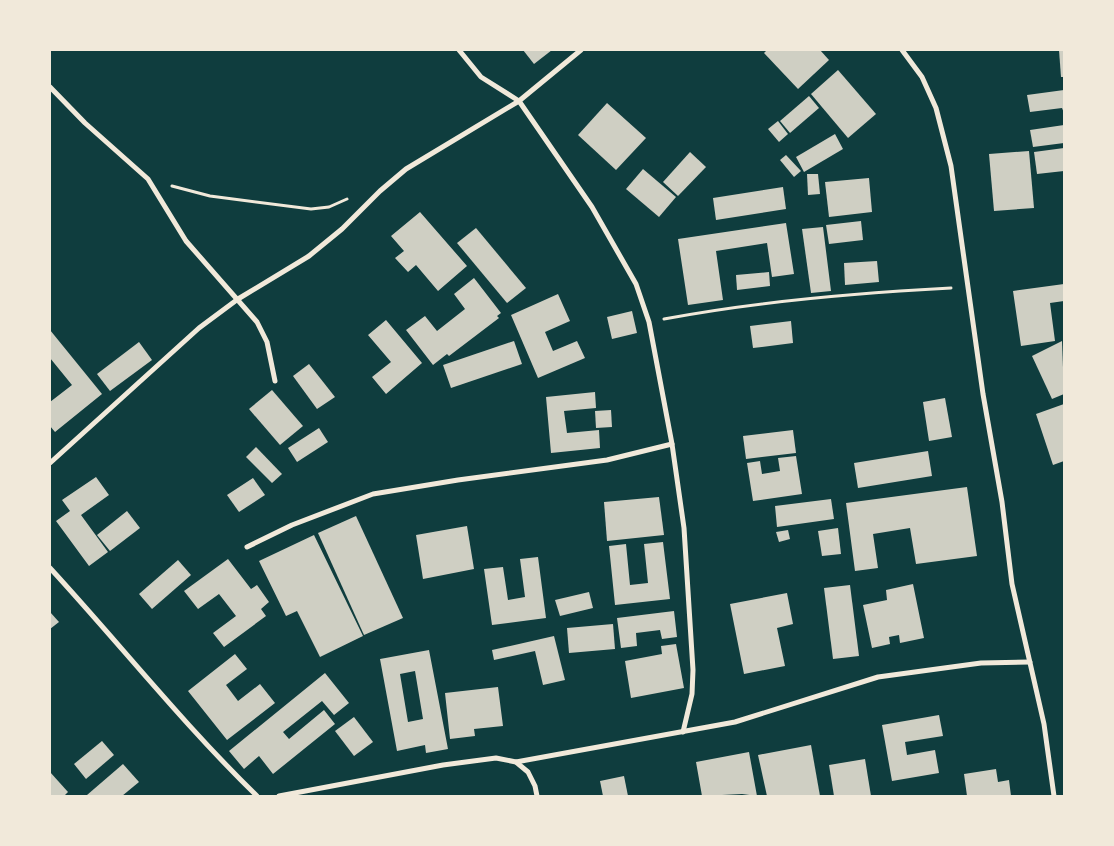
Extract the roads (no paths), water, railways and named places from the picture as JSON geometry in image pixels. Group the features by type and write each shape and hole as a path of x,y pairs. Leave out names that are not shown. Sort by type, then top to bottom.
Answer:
{"street":[{"path":"459,50 481,77 519,101 592,207 636,284 649,322 672,444 684,528 693,670 692,694 683,732"},
{"path":"50,463 198,328 238,299 309,256 342,229 380,191 406,169 519,101 581,50"},
{"path":"902,50 922,77 936,108 951,166 983,394 1002,502 1012,584 1044,724 1054,796"},
{"path":"50,87 84,123 148,179 186,241 257,322 268,342 275,381"},
{"path":"247,547 292,526 373,494 458,480 607,460 672,444"},
{"path":"50,568 113,636 212,753 257,796"},
{"path":"279,796 443,765 496,758 516,762 735,722 878,676 981,663 1030,662"},
{"path":"516,762 528,772 535,786 537,796"}]}
